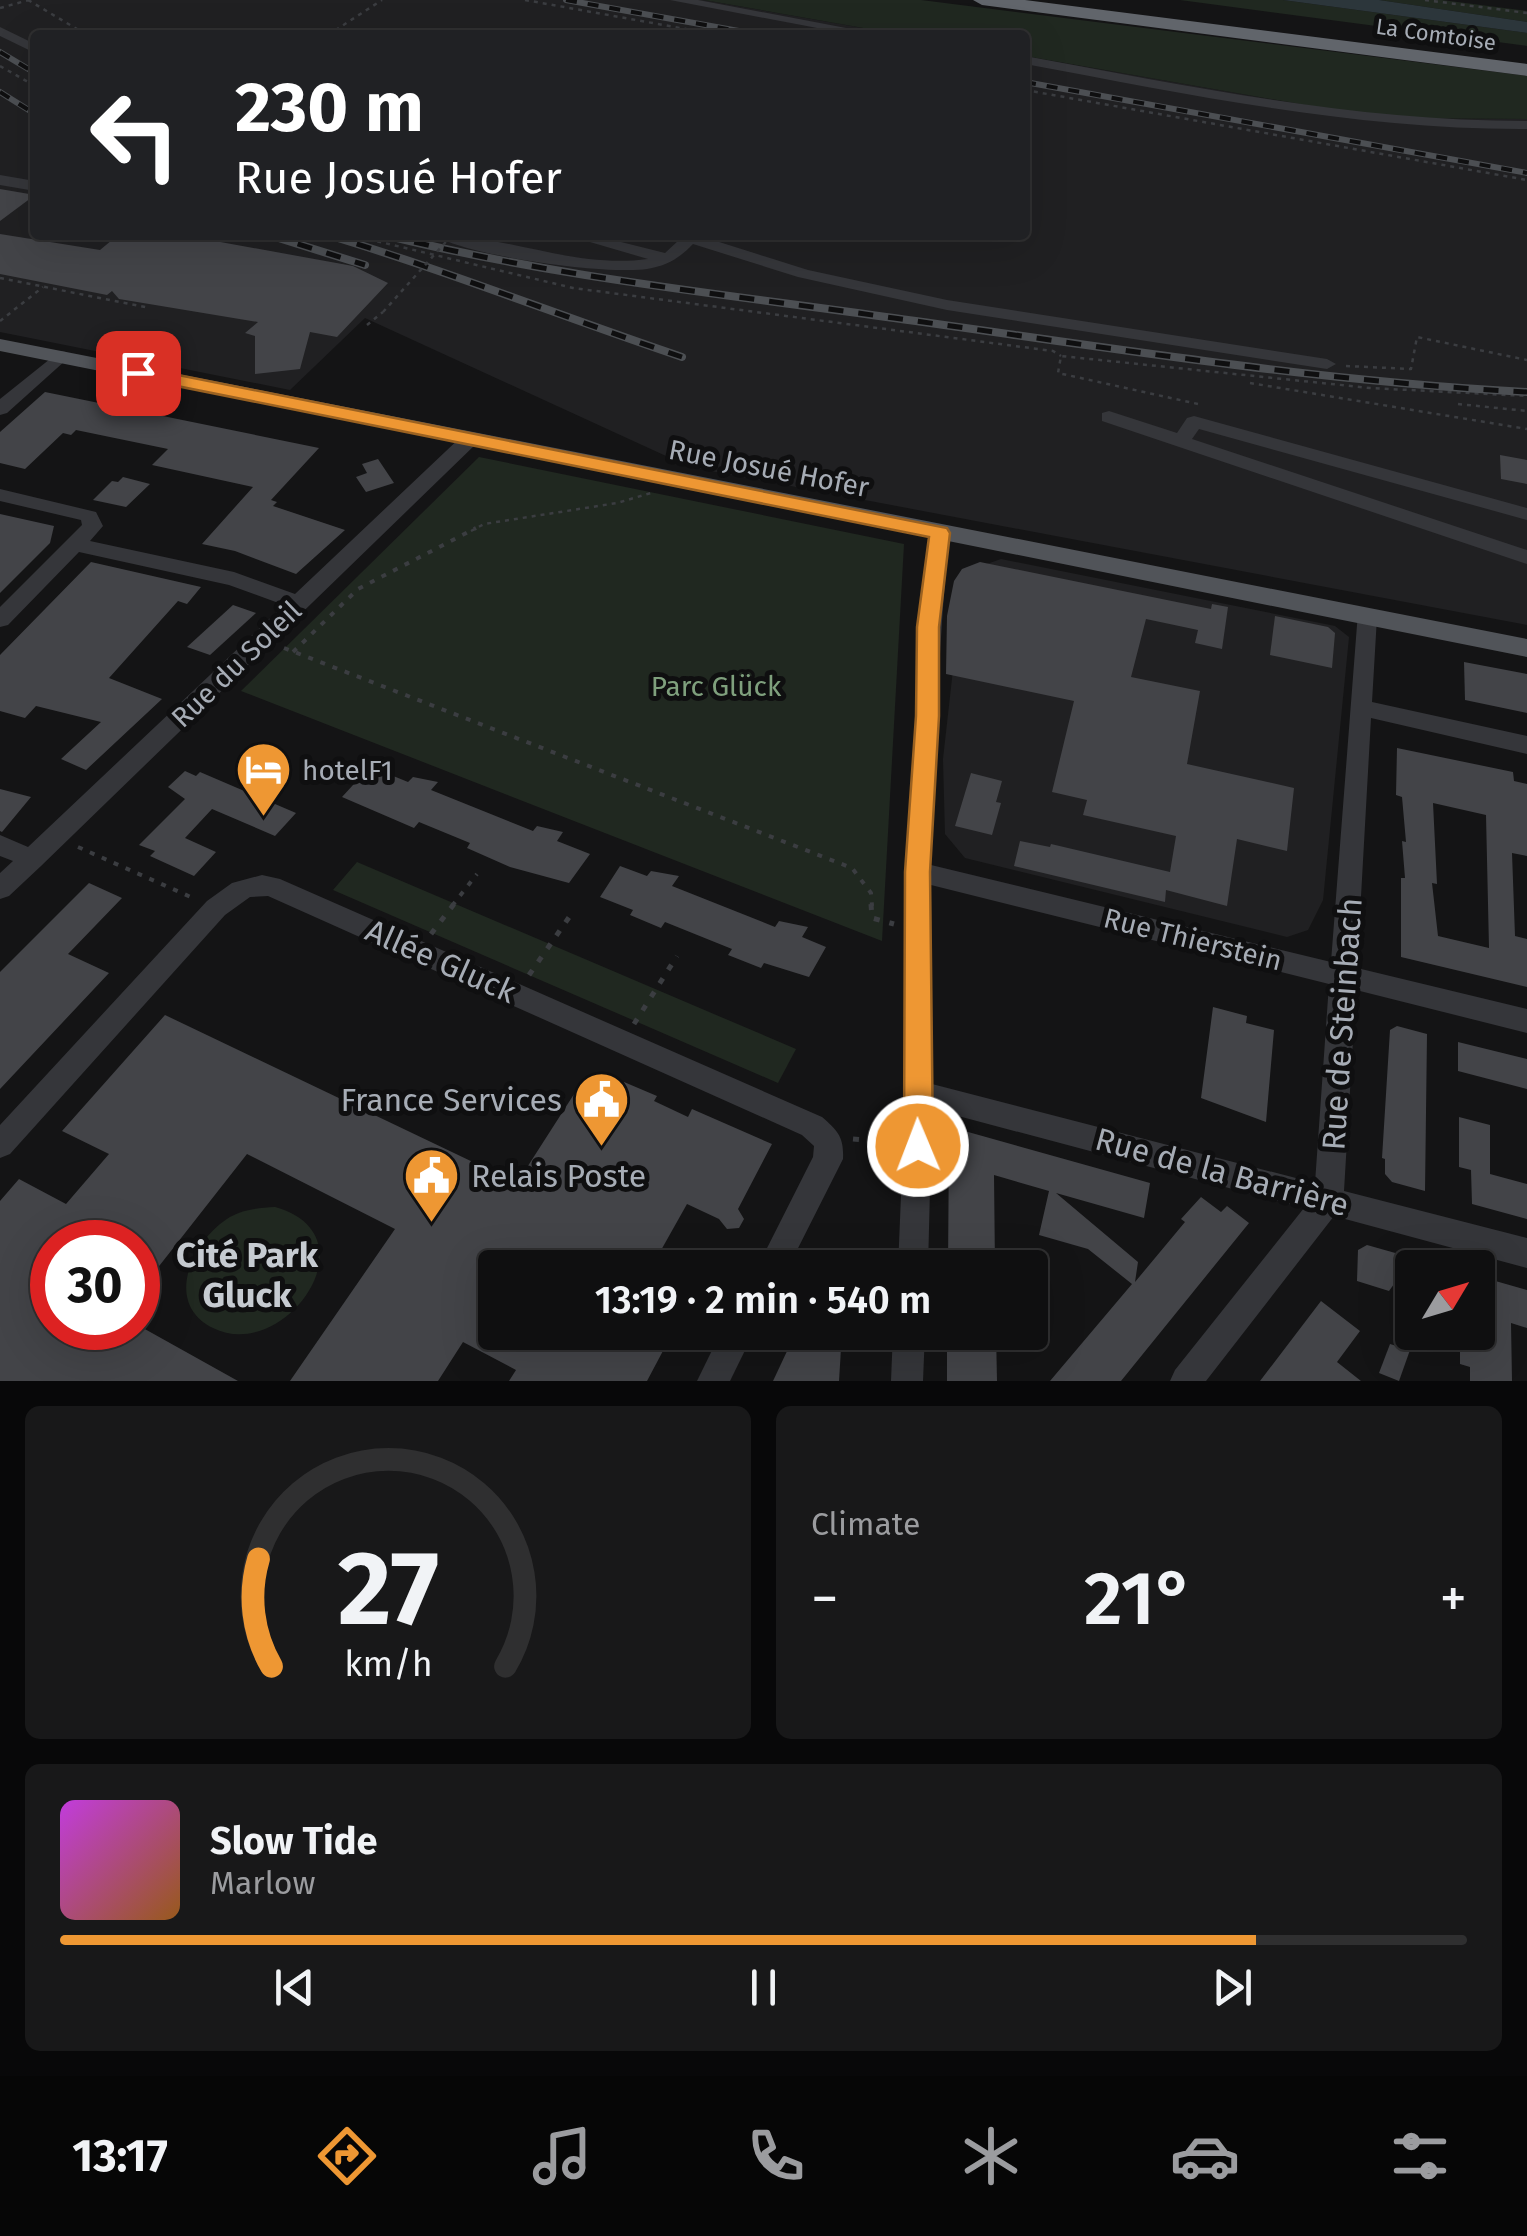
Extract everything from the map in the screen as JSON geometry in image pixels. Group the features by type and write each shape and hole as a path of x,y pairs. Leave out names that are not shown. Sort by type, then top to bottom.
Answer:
{"highway":[{"name":"La Comtoise","path":"982,0 1527,70"},
{"name":"La Comtoise","path":"1107,0 1527,55"}],"main road":[{"name":"Rue Josué Hofer","path":"0,345 1527,648"}],"street":[{"path":"676,0 847,30"},
{"path":"0,31 30,46"},
{"path":"1030,61 1369,120 1441,126 1527,125"},
{"path":"0,180 30,185"},
{"path":"473,240 593,266 634,266 664,258 681,250 684,240"},
{"path":"594,240 664,258"},
{"path":"698,240 804,274 947,306 1327,364"},
{"path":"0,409 60,356"},
{"path":"1108,418 1527,556"},
{"path":"1181,441 1194,422 1527,514"},
{"name":"Rue du Soleil","path":"0,889 472,438"},
{"path":"0,496 89,516 92,526 0,620"},
{"path":"913,1250 918,1146 918,872 928,716 928,627 940,533"},
{"path":"75,544 234,579 299,603"},
{"name":"Rue de Steinbach","path":"1329,1200 1366,617"},
{"path":"1361,708 1527,745"},
{"path":"0,845 32,859"},
{"name":"Rue Thierstein","path":"918,872 1527,1021"},
{"name":"Allée Gluck","path":"0,1145 216,908 236,890 254,884 272,886 812,1126 829,1141"},
{"name":"Rue de la Barrière","path":"918,1093 1527,1253"},
{"path":"781,1250 828,1159 829,1141"},
{"path":"1186,1381 1329,1200"},
{"path":"712,1381 728,1350"},
{"path":"907,1381 909,1350"}],"path":[{"path":"0,8 28,0 79,30"},
{"path":"336,30 382,0"},
{"path":"525,0 691,30"},
{"path":"1425,0 1527,13"},
{"path":"0,66 30,83"},
{"path":"1030,91 1527,180"},
{"path":"372,240 572,288 1052,351 1061,356 1370,388 1527,396"},
{"path":"367,326 450,240"},
{"path":"0,278 150,308"},
{"path":"0,322 43,287"},
{"path":"1327,364 1411,369 1417,337 1527,360"},
{"path":"1061,356 1058,374 1199,404 1194,422"},
{"path":"1250,383 1527,429"},
{"path":"1458,404 1527,411"},
{"path":"293,652 358,589 484,524 649,496 656,485"},
{"path":"261,640 852,868 866,881 871,893 872,918 918,926"},
{"path":"55,837 216,908"},
{"path":"418,951 477,874"},
{"path":"515,994 572,913"},
{"path":"623,1042 677,956"},
{"path":"829,1141 864,1138 918,1146"}],"shaded area":[{"path":"0,0 704,0 875,30 30,30 30,240 1030,240 1030,57 1380,118 1527,119 1527,625 690,467 365,318 290,390 0,332"},
{"path":"1283,0 1379,0 1527,22 1527,33"},
{"path":"1001,559 1335,626 1349,637 1323,900 1308,930 1287,937 965,858 945,834 943,759 964,572"}],"green space":[{"path":"704,0 921,0 1527,76 1527,119 1380,118 1030,57 1030,30 875,30"},
{"path":"1180,0 1283,0 1527,33 1527,46"},
{"path":"1379,0 1442,0 1527,11 1527,22"},
{"name":"Parc Glück","path":"479,457 904,544 882,941 241,691"},
{"path":"357,862 796,1049 778,1083 333,890"},
{"path":"275,1207 304,1222 318,1243 318,1267 308,1292 290,1313 267,1328 240,1334 213,1328 198,1317 189,1303 188,1271 195,1255 230,1217"}],"building":[{"path":"0,189 30,194 30,199 0,221"},
{"path":"0,234 100,250 112,240 210,240 353,266 388,283 337,337 310,332 300,369 255,374 255,336 245,333 258,322 119,299 112,291 107,295 0,274"},
{"path":"45,392 319,448 271,500 277,502 273,506 345,530 296,574 235,551 202,544 253,487 152,465 168,449 76,430 71,435 63,433 25,469 0,463 0,432"},
{"path":"1500,455 1527,460 1527,484 1501,479"},
{"path":"378,459 394,483 366,492 356,477 367,473 362,464"},
{"path":"123,477 150,484 126,507 93,500 112,481"},
{"path":"0,514 54,526 50,543 0,593"},
{"path":"91,562 201,587 187,604 178,601 109,678 162,699 86,770 61,759 101,722 36,706 25,718 0,711 0,655"},
{"path":"980,562 1211,609 1212,604 1228,607 1222,649 1195,643 1198,630 1146,619 1131,677 1200,691 1187,764 1294,788 1287,851 1237,839 1227,906 1166,890 1165,902 1014,866 1020,841 1050,847 1051,844 1170,872 1176,836 1083,815 1087,800 1052,792 1074,701 946,674 947,616 954,581 962,569"},
{"path":"233,605 256,613 210,655 187,647"},
{"path":"1275,616 1328,627 1335,633 1332,668 1270,655"},
{"path":"1464,662 1527,674 1527,713 1465,700"},
{"path":"1397,748 1513,772 1514,781 1527,784 1527,856 1512,853 1515,936 1527,939 1527,987 1401,957 1401,878 1405,878 1402,841 1406,842 1402,797 1396,795","holes":["1433,803 1486,815 1489,948 1438,936 1432,883 1437,884"]},
{"path":"359,762 408,782 413,777 438,782 431,790 533,831 537,826 563,832 557,841 590,854 569,883 510,867 467,848 470,843 419,822 414,828 342,797 353,785 342,781"},
{"name":"hotelF1","path":"185,771 196,776 200,772 296,813 275,836 212,809 185,838 216,852 194,876 150,856 155,851 139,845 185,799 168,787"},
{"path":"971,773 1002,781 996,802 1001,803 992,835 955,826"},
{"path":"0,789 31,797 2,832 0,831"},
{"path":"620,866 647,876 651,871 679,876 672,886 775,927 779,921 808,927 802,937 826,947 809,977 764,963 761,968 728,955 732,949 665,922 661,928 630,915 633,910 600,897"},
{"path":"89,883 122,898 68,954 109,973 0,1089 0,972"},
{"path":"1213,1007 1247,1016 1246,1023 1274,1030 1266,1122 1201,1098"},
{"path":"165,1015 517,1183 585,1077 617,1092 624,1082 657,1096 654,1101 688,1117 692,1109 772,1144 738,1209 744,1219 739,1228 727,1229 719,1219 687,1204 661,1250 478,1250 478,1350 463,1342 438,1381 290,1381 395,1229 247,1154 160,1265 160,1220 30,1220 30,1350 160,1350 160,1337 238,1381 0,1381 0,1201 19,1179 66,1204 109,1154 62,1131"},
{"path":"1397,1026 1427,1034 1425,1191 1392,1182 1385,1174 1382,1158 1390,1030"},
{"path":"1458,1042 1527,1059 1527,1089 1458,1071"},
{"path":"1459,1117 1490,1125 1490,1174 1527,1184 1527,1219 1472,1204 1471,1170 1459,1167"},
{"path":"961,1130 1150,1183 1144,1218 1056,1193 1138,1262 1135,1282 1201,1197 1221,1212 1227,1206 1249,1223 1121,1381 1050,1381 1132,1284 1088,1249 1039,1235 1049,1191 994,1175 995,1250 948,1250 949,1138"},
{"path":"1367,1245 1395,1253 1395,1283 1389,1291 1357,1281 1358,1250"},
{"path":"1495,1281 1527,1290 1527,1328 1511,1323 1512,1381 1470,1381 1470,1367 1460,1364 1460,1350 1495,1350"},
{"path":"1321,1301 1360,1331 1337,1362 1361,1381 1260,1381"},
{"path":"1390,1344 1395,1350 1410,1350 1399,1381 1379,1373"},
{"path":"478,1350 663,1350 647,1381 509,1381 516,1370"},
{"path":"788,1350 841,1350 839,1381 773,1381"},
{"path":"947,1350 996,1350 997,1381 947,1381"}],"railway":[{"path":"566,0 733,30"},
{"path":"0,52 30,70"},
{"path":"1030,83 1527,173"},
{"path":"0,92 30,111"},
{"path":"285,240 365,265"},
{"path":"343,240 682,357"},
{"path":"406,240 575,273 1131,351 1368,380 1527,392"}],"place":[{"name":"hotelF1","path":"263,819"},
{"name":"France Services","path":"601,1149"},
{"name":"Relais Poste","path":"432,1225"}],"district":[{"name":"Cité Park Gluck","path":"247,1275"}],"route":[{"path":"138,373 940,533 928,627 928,716 918,872 918,1146"}]}
